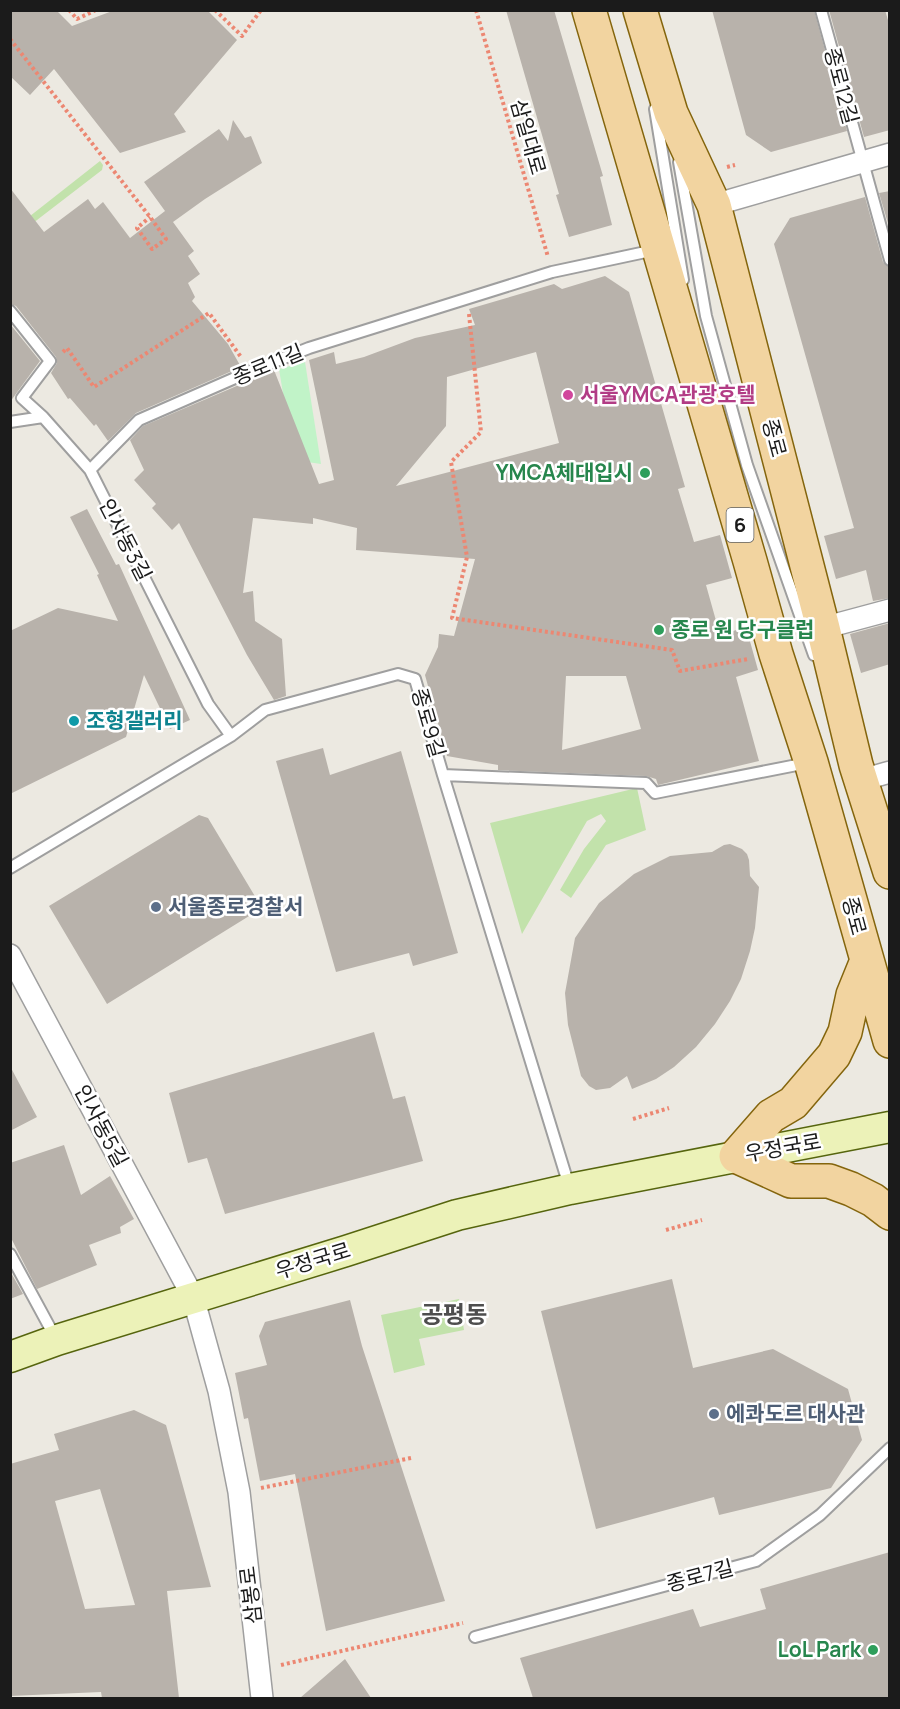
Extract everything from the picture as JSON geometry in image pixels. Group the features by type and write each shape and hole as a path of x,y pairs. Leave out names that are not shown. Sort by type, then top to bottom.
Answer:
{"main road":[{"name":"종로","path":"589,10 776,654 811,762 890,1041"},
{"name":"종로","path":"640,10 658,97 714,205 823,628 869,772 890,872"},
{"path":"867,963 853,995 845,1032 834,1055 793,1103 771,1116 736,1156 791,1181 829,1181 851,1189 873,1200 890,1214"},
{"name":"우정국로","path":"10,1357 57,1340 457,1215 570,1189 890,1127"}],"street":[{"path":"714,205 890,153"},
{"path":"823,628 890,610"},
{"name":"인사동5길","path":"10,955 193,1297"},
{"name":"삼봉로","path":"193,1297 219,1390 239,1492 262,1698"}],"lane":[{"path":"629,10 658,97 706,316 747,465 819,666"},
{"name":"종로12길","path":"821,10 890,260"},
{"path":"658,97 696,376"},
{"name":"종로11길","path":"90,470 140,420 309,348 552,272 658,249"},
{"path":"10,311 50,361"},
{"name":"인사동3길","path":"50,361 22,398 43,417 90,470 208,704 231,736"},
{"path":"10,422 43,417"},
{"name":"종로9길","path":"10,868 231,736 265,711 399,674 415,679 443,775 646,783 655,793 811,762"},
{"path":"823,677 869,772"},
{"path":"443,775 570,1189"},
{"path":"10,1254 57,1340"},
{"name":"종로7길","path":"475,1637 756,1561 820,1515 890,1448"}],"path":[{"path":"69,10 77,19 96,10"},
{"path":"215,10 242,36 261,10"},
{"name":"삼일대로","path":"476,10 552,272"},
{"path":"10,39 150,217 166,239 152,249 137,228 150,217"},
{"path":"467,300 481,432 451,462 467,557 452,618 672,650 680,671 776,654"},
{"path":"50,361 67,348 94,387 209,313 251,371"},
{"path":"633,1119 669,1108"},
{"path":"666,1230 702,1220"},
{"path":"239,1492 411,1458"},
{"path":"280,1665 467,1622"}],"green space":[{"path":"100,161 103,165 102,170 11,240 11,231"},
{"path":"305,362 321,464 294,460 279,369"},
{"path":"637,788 646,830 606,845 571,898 560,890 584,849 606,821 601,814 587,821 522,934 490,823"},
{"path":"459,1299 464,1330 419,1339 425,1365 394,1373 381,1315"}],"building":[{"path":"10,10 56,10 72,26 115,10 207,10 237,40 174,114 186,132 120,153 54,69 30,95 10,76"},
{"path":"506,10 554,10 603,176 600,177 612,225 569,237 556,195 559,194"},
{"path":"712,10 814,10 847,131 771,152 746,135"},
{"path":"829,10 885,10 890,27 890,130 864,137"},
{"path":"233,120 245,138 251,136 262,163 173,222 194,251 188,256 200,274 188,283 195,297 192,301 228,344 241,367 136,413 108,441 96,424 94,426 70,398 68,399 51,373 57,363 56,357 16,306 10,304 10,188 44,232 88,199 95,209 103,202 130,238 165,211 144,182 219,129 228,141"},
{"path":"890,191 890,230 879,193"},
{"path":"865,197 883,262 890,267 890,598 873,601 866,570 836,579 824,536 854,528 774,244 790,218"},
{"path":"605,276 629,292 685,487 678,489 694,542 720,535 732,578 706,585 720,635 746,627 758,670 736,677 759,761 658,785 656,779 646,776 498,770 498,765 447,756 425,675 438,647 439,634 454,636 475,559 356,550 357,528 313,518 313,524 253,518 243,593 253,591 255,621 282,639 286,696 274,700 247,655 179,523 172,530 152,508 156,504 134,480 144,470 130,440 143,426 274,370 319,484 334,480 309,360 334,352 336,364 364,357 415,338 475,325 469,309 554,284 562,289","holes":["536,352 559,443 396,486 446,426 447,377","566,676 626,676 641,729 562,750"]},
{"path":"10,324 40,361 10,402"},
{"path":"87,509 116,565 119,564 190,720 170,729 144,675 126,737 10,794 10,631 58,608 118,621 97,575 99,574 70,517"},
{"path":"890,623 890,664 861,673 850,634"},
{"path":"323,748 330,775 401,751 458,953 413,966 409,953 336,972 276,761"},
{"name":"서울종로경찰서","path":"199,815 208,818 262,908 107,1004 49,906"},
{"path":"730,844 747,854 750,876 759,887 750,951 741,979 730,1001 696,1047 674,1067 656,1079 632,1089 627,1076 610,1088 596,1090 589,1086 581,1076 568,1025 565,993 575,938 599,903 634,874 670,856 712,852"},
{"path":"374,1032 393,1099 405,1096 423,1161 225,1214 207,1158 188,1163 169,1093"},
{"path":"10,1066 37,1117 10,1131"},
{"path":"64,1145 81,1195 110,1176 134,1219 120,1227 121,1233 89,1245 97,1265 37,1289 10,1236 10,1163"},
{"path":"10,1271 23,1294 10,1299"},
{"path":"672,1279 693,1368 773,1349 848,1389 862,1440 831,1488 719,1515 714,1497 596,1529 541,1311"},
{"path":"350,1300 362,1346 445,1601 326,1631 295,1474 260,1481 248,1418 244,1419 235,1373 267,1365 259,1336 265,1322"},
{"path":"134,1410 166,1425 211,1587 167,1591 179,1698 102,1698 101,1692 10,1696 10,1464 59,1450 54,1434","holes":["100,1489 135,1605 85,1609 55,1501"]},
{"path":"890,1552 890,1698 533,1698 520,1658 693,1609 700,1627 766,1609 760,1589"},
{"path":"345,1659 371,1698 300,1698"}],"place":[{"name":"서울YMCA관광호텔","path":"568,395"},
{"name":"YMCA체대입시","path":"645,473"},
{"name":"종로 원 당구클럽","path":"659,630"},
{"name":"조형갤러리","path":"74,721"},
{"name":"서울종로경찰서","path":"156,907"},
{"name":"에콰도르 대사관","path":"714,1414"},
{"name":"LoL Park","path":"873,1650"}],"district":[{"name":"공평동","path":"454,1315"}]}
